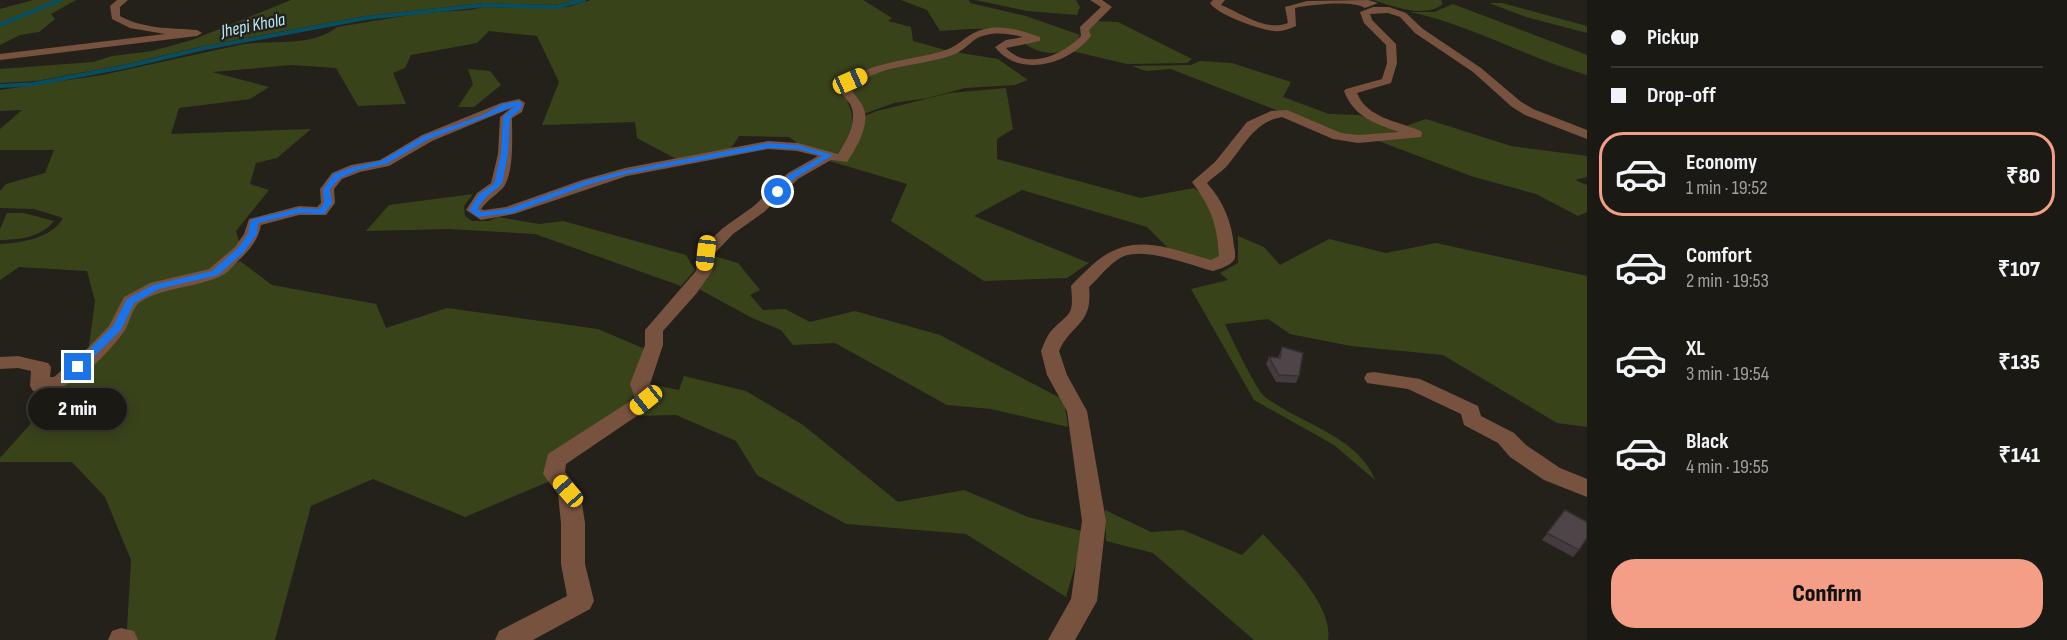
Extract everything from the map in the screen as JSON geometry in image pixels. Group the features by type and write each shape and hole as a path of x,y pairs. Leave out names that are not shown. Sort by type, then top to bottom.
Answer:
{"street":[{"path":"0,57 197,33 148,28 120,20 115,16 115,6 123,0"},
{"path":"0,363 18,362 41,367 40,386 60,382 95,352 117,328 130,301 156,287 215,273 241,250 252,234 254,222 299,210 321,212 328,203 327,189 337,176 356,168 384,163 427,138 466,124 505,106 519,103 518,109 506,117 505,154 498,184 482,196 473,210 481,215 509,211 625,172 768,146 798,147 842,159 856,130 857,106 845,88 850,81 864,75 952,51 970,36 992,31 1016,32 1036,39 1010,42 999,47 1013,60 1025,63 1048,58 1080,44 1086,36 1083,29 1107,7 1095,0"},
{"path":"1220,0 1215,3 1217,7 1262,27 1273,29 1287,28 1293,24 1290,7 1296,3 1328,1 1373,3 1356,9 1365,12 1376,9 1389,10 1402,15 1419,31 1477,70 1516,104 1529,112 1587,135"},
{"path":"1061,640 1084,601 1094,521 1077,411 1057,375 1050,351 1058,334 1074,322 1082,304 1080,286 1117,253 1140,250 1171,253 1213,266 1227,258 1225,230 1219,210 1198,182 1220,165 1251,125 1271,115 1283,113 1338,136 1358,139 1416,134 1364,113 1353,102 1350,91 1387,81 1392,63 1391,44 1367,21 1365,12"},
{"path":"508,640 581,601 573,564 573,523 568,491 554,474 556,460 623,418 646,400 640,384 654,345 654,330 704,271 706,253 728,231 766,203 793,176 830,155"},
{"path":"1374,378 1398,378 1428,387 1471,411 1471,420 1506,438 1518,451 1552,474 1587,488"}],"green space":[{"path":"33,0 56,0 0,23 0,9"},
{"path":"62,0 76,0 51,14 55,19 39,32 20,35 0,45 0,27"},
{"path":"291,0 578,0 554,5 483,3 365,16 36,81 0,83 0,69 93,62 112,56 152,51 192,40"},
{"path":"591,0 863,0 892,18 888,21 911,27 913,41 949,51 875,70 848,81 841,88 850,108 852,121 838,154 800,145 789,137 739,136 730,150 678,160 637,138 635,122 542,125 559,82 537,36 489,31 477,43 411,55 405,68 393,73 406,104 358,106 336,68 292,65 212,72 269,87 250,99 179,108 171,134 311,129 277,158 256,163 250,184 269,190 236,231 240,245 209,271 156,284 88,353 95,301 87,271 19,267 0,280 0,244 27,241 44,235 58,225 63,218 34,209 0,208 0,191 6,184 45,173 54,150 0,150 0,129 22,110 0,111 0,90 102,75 244,44 292,42 316,38 337,27 422,13 483,7 568,7"},
{"path":"901,0 969,0 970,3 1026,16 1080,35 1068,48 1047,53 1024,43 1038,39 1013,32 978,29 940,31 927,10"},
{"path":"975,0 1076,0 1080,7 1077,15 1027,11"},
{"path":"1373,0 1441,0 1443,4 1427,11 1418,11"},
{"path":"1489,3 1502,3 1587,26 1587,33 1526,17"},
{"path":"1453,4 1587,55 1587,75 1455,25 1410,12 1434,12"},
{"path":"1095,21 1118,22 1192,59 1187,63 1127,64 1072,51 1083,45 1088,36 1087,29"},
{"path":"955,52 998,59 1028,80 1015,85 965,88 928,98 894,103 861,115 850,88 866,76"},
{"path":"1200,61 1232,63 1291,82 1283,97 1329,114 1359,115 1411,134 1355,136 1337,134 1171,69 1146,71 1132,66 1191,65"},
{"path":"468,69 490,71 501,85 474,107 458,107 473,84"},
{"path":"1006,88 1013,129 997,139 997,159 1141,198 1194,188 1212,210 1221,257 1211,263 1169,249 1147,227 1022,190 974,216 1089,263 1067,278 984,281 891,221 907,184 826,160 831,157 844,160 860,118 877,111 950,93"},
{"path":"1426,119 1511,146 1587,156 1587,177 1575,180 1587,185 1587,212 1578,216 1536,194 1471,176 1376,140 1404,137 1403,127"},
{"path":"473,194 464,206 465,216 472,221 488,221 498,217 539,224 563,221 686,255 695,270 681,286 535,234 448,229 366,231 389,205"},
{"path":"7,213 24,213 54,221 43,231 30,237 0,240 0,229"},
{"path":"1238,236 1264,247 1280,265 1329,239 1386,253 1436,243 1587,276 1587,427 1557,423 1443,355 1351,346 1290,334 1268,319 1225,324 1250,374 1265,397 1342,442 1367,465 1375,480 1334,445 1254,400 1191,289 1228,280 1220,273 1238,263"},
{"path":"714,256 738,263 760,290 750,295 763,310 785,309 810,322 855,311 940,335 1064,400 1068,427 991,409 947,405 835,343 793,345 781,330 752,318 699,289"},
{"path":"240,261 272,285 376,304 386,328 447,308 598,329 645,349 643,401 575,442 550,481 465,517 373,479 311,506 275,640 137,640 127,629 131,560 105,497 72,462 0,462 0,458 52,400 63,383 134,301 156,290 210,278"},
{"path":"684,376 746,391 803,425 898,502 964,490 1028,517 1085,532 1066,597 966,534 846,524 757,475 736,441 676,415 633,416 645,383 679,390"},
{"path":"1105,510 1151,532 1183,530 1242,555 1263,534 1295,569 1316,598 1328,627 1328,640 1254,640 1153,553 1106,541"}],"building":[{"path":"1282,347 1303,353 1299,376 1279,375 1269,357 1280,358"},
{"path":"1565,510 1587,522 1587,538 1579,550 1547,533"}],"waterway":[{"path":"0,25 60,0"},
{"name":"Jhepi Khola","path":"0,86 34,84 124,67 205,48 366,18 484,5 556,7 584,0"}],"route":[{"path":"78,367 117,328 130,301 156,287 215,273 241,250 252,234 254,222 299,210 321,212 328,203 327,189 337,176 356,168 384,163 427,138 486,116 505,106 519,103 518,109 506,117 505,154 498,184 482,196 473,210 481,215 509,211 625,172 768,146 798,147 830,155 793,176 778,192"}]}
